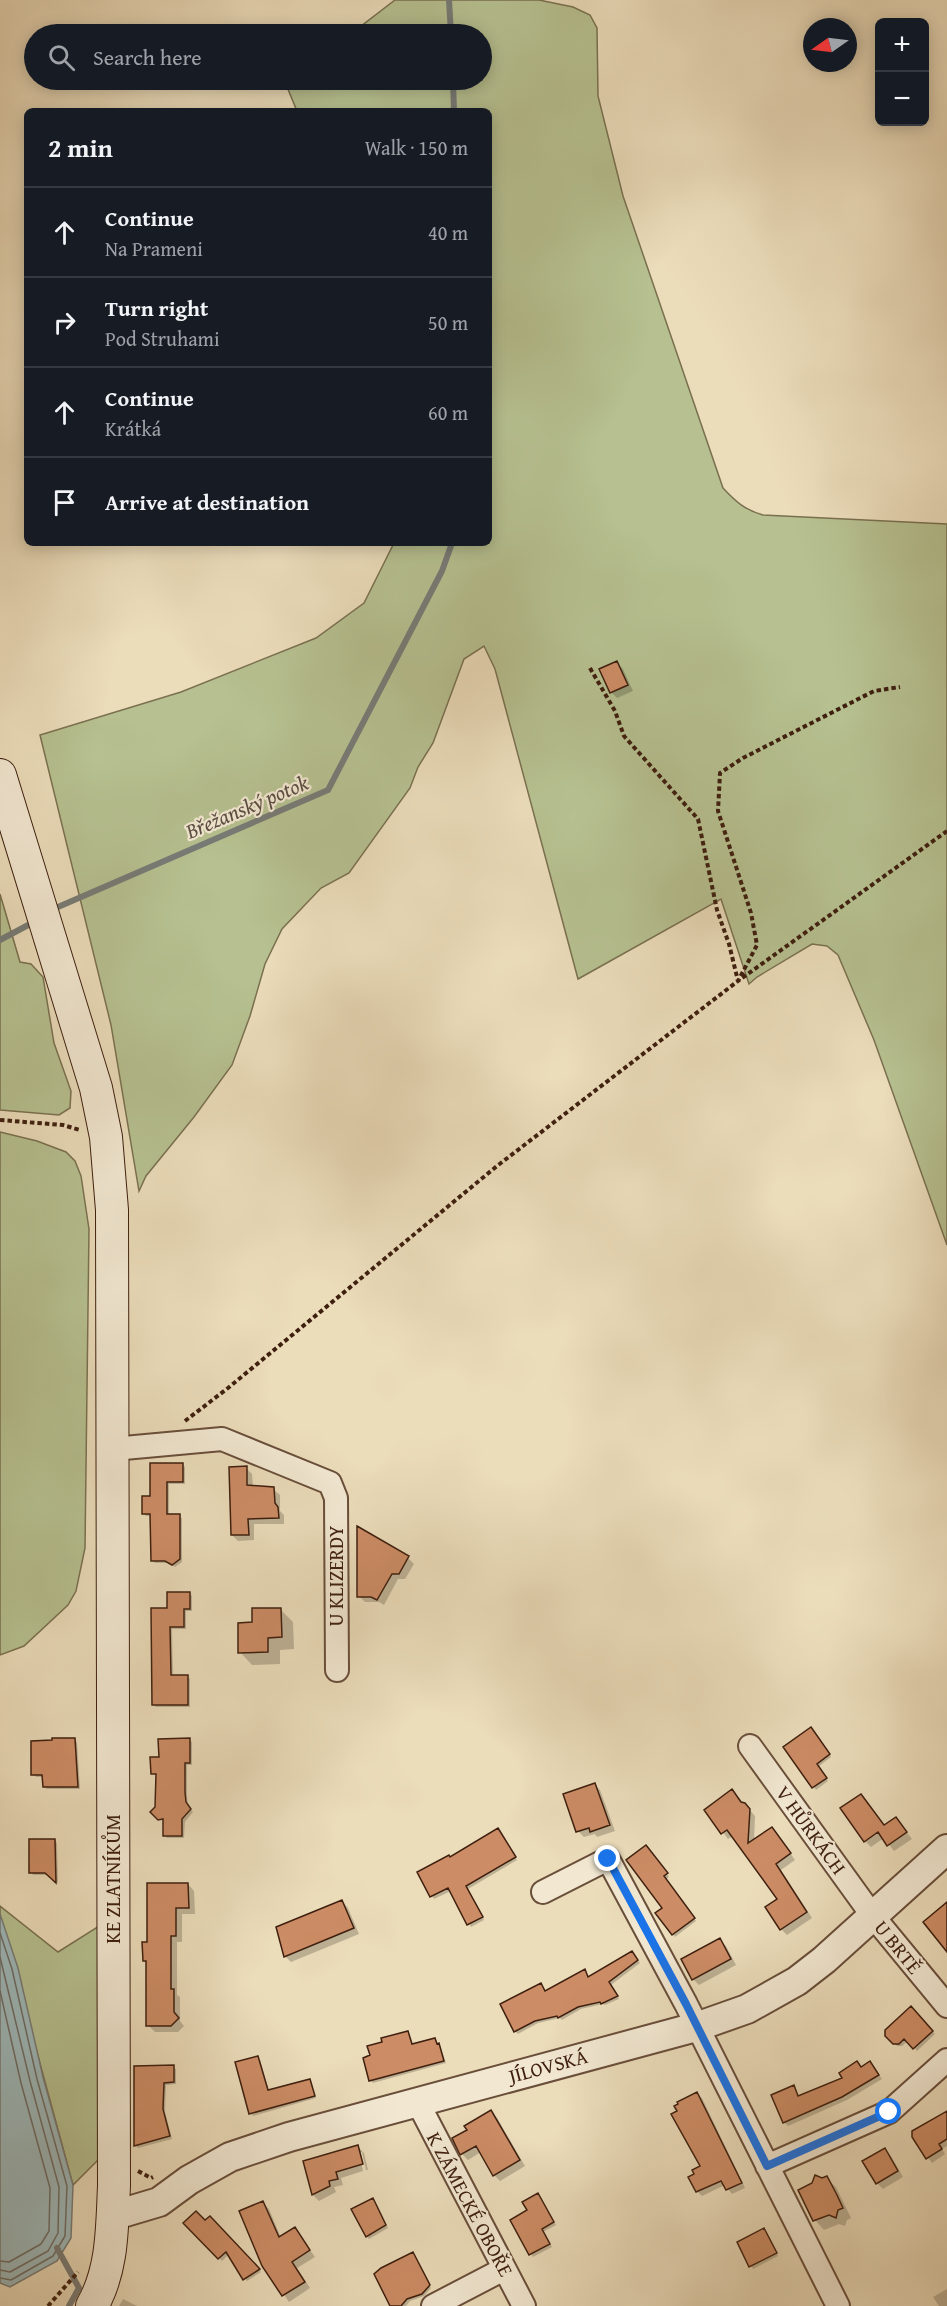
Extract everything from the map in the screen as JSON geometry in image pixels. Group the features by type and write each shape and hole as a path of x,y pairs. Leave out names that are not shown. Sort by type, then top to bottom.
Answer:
{"main road":[{"name":"KE ZLATNÍKŮM","path":"0,775 96,1088 106,1137 112,1210 112,2216 108,2267 99,2295 92,2306"}],"street":[{"name":"U KLIZERDY","path":"113,1449 222,1439 330,1483 336,1498 337,1670"},
{"name":"V HŮRKÁCH","path":"750,1746 872,1915"},
{"name":"JÍLOVSKÁ","path":"112,2216 159,2202 189,2180 230,2157 290,2137 696,2027 747,2009 797,1981 824,1960 947,1849"},
{"path":"543,1892 608,1859 838,2306"},
{"name":"U BRTĚ","path":"872,1915 947,2006"},
{"path":"767,2166 889,2112 947,2060"},
{"name":"K ZÁMECKÉ OBOŘE","path":"417,2101 524,2306"},
{"path":"433,2306 504,2269"}],"path":[{"path":"590,668 615,711 624,736 698,819 717,910 729,944 738,981"},
{"path":"738,981 757,945 751,913 718,812 720,773 743,758 874,692 900,687"},
{"path":"180,1424 228,1388 497,1166 738,981 947,831"},
{"path":"0,1120 63,1125 106,1137"},
{"path":"48,2306 76,2274"}],"green space":[{"path":"395,0 539,0 573,7 590,15 597,28 598,96 623,196 723,488 741,505 763,515 947,524 947,1245 874,1040 838,955 827,946 812,944 749,984 721,899 578,979 495,669 484,646 464,659 433,743 418,767 410,788 349,873 321,888 282,929 265,964 250,1016 232,1065 194,1117 146,1176 139,1191 111,1025 40,735 181,692 316,638 364,603 392,546 492,546 492,108 296,108 288,90 492,90 492,24 364,24"},
{"path":"0,894 20,962 31,964 43,977 54,1043 71,1091 70,1108 59,1115 0,1110"},
{"path":"0,1132 37,1141 66,1152 75,1161 81,1176 89,1229 85,1548 76,1591 68,1605 24,1646 0,1655"},
{"path":"0,1906 58,1952 99,1926 101,2157 73,2185 0,1916"}],"water":[{"path":"0,1914 18,1968 43,2077 73,2185 71,2238 57,2261 10,2287 0,2283"}],"building":[{"path":"617,661 628,685 610,693 599,669"},
{"path":"150,1463 183,1463 183,1482 167,1482 167,1514 180,1514 180,1559 172,1565 165,1561 151,1561 150,1514 142,1514 142,1496 150,1496"},
{"path":"247,1466 247,1485 274,1487 279,1518 248,1519 249,1535 231,1535 229,1467"},
{"path":"357,1526 409,1556 399,1574 392,1574 377,1600 371,1597 357,1597"},
{"path":"167,1592 190,1592 190,1609 184,1609 184,1627 170,1627 171,1675 188,1675 188,1705 152,1705 151,1608 167,1608"},
{"path":"252,1608 281,1608 282,1637 268,1638 268,1652 238,1653 238,1623 252,1622"},
{"path":"811,1727 830,1754 817,1764 827,1778 812,1788 783,1747"},
{"path":"52,1738 75,1738 78,1787 43,1787 42,1775 31,1775 31,1741 52,1740"},
{"path":"190,1738 190,1763 185,1763 185,1792 186,1802 191,1809 182,1819 182,1836 163,1836 163,1819 158,1820 150,1812 155,1807 156,1774 151,1774 150,1757 159,1757 158,1739"},
{"path":"595,1783 610,1825 590,1832 589,1828 576,1832 563,1794"},
{"path":"732,1789 741,1802 750,1809 748,1843 772,1827 791,1853 776,1864 807,1912 780,1930 765,1907 777,1899 727,1830 721,1834 704,1810"},
{"path":"861,1794 884,1825 896,1817 907,1832 887,1846 878,1832 864,1842 840,1808"},
{"path":"498,1828 516,1857 466,1886 483,1917 467,1925 448,1888 430,1897 417,1872 449,1855 450,1857"},
{"path":"29,1839 55,1839 56,1883 45,1873 29,1873"},
{"path":"646,1845 668,1873 664,1876 695,1918 672,1935 655,1913 662,1908 626,1860"},
{"path":"147,1883 188,1883 189,1908 176,1908 176,1936 171,1936 171,1989 174,1989 174,2012 179,2018 171,2026 146,2026 146,1961 143,1961 142,1942 147,1942"},
{"path":"342,1900 354,1928 284,1957 276,1927"},
{"path":"947,1902 947,1952 923,1922"},
{"path":"720,1938 731,1959 692,1980 681,1959"},
{"path":"632,1951 638,1960 609,1982 618,1996 601,2004 600,2002 578,2007 558,2018 557,2016 535,2021 514,2032 500,2004 541,1983 545,1991 585,1969 588,1977"},
{"path":"911,2006 933,2031 913,2049 904,2039 899,2044 893,2044 885,2036 885,2030"},
{"path":"408,2031 412,2044 435,2038 437,2044 439,2043 444,2061 369,2081 363,2058 370,2055 367,2046 382,2042 381,2038"},
{"path":"258,2056 268,2090 310,2079 315,2096 249,2114 235,2062"},
{"path":"857,2061 861,2067 870,2061 879,2075 842,2097 783,2123 771,2095 794,2085 798,2096 842,2078 839,2073"},
{"path":"174,2065 174,2082 164,2083 163,2109 170,2136 134,2146 134,2066"},
{"path":"697,2092 742,2183 726,2190 721,2181 696,2192 688,2177 694,2174 692,2170 700,2166 671,2114 677,2111 674,2106 678,2104 677,2102"},
{"path":"491,2110 520,2160 493,2176 476,2146 460,2155 452,2138 467,2130 464,2126"},
{"path":"947,2111 947,2139 939,2144 942,2149 926,2159 912,2137 912,2131"},
{"path":"358,2145 363,2164 336,2172 338,2179 329,2181 330,2186 312,2195 303,2161"},
{"path":"885,2148 898,2171 876,2184 862,2161"},
{"path":"815,2175 822,2178 827,2176 837,2195 843,2208 838,2210 836,2218 829,2215 813,2221 798,2190 812,2183"},
{"path":"538,2193 554,2222 542,2229 550,2244 529,2255 510,2220 527,2210 522,2202"},
{"path":"373,2198 386,2225 366,2237 351,2209"},
{"path":"263,2201 279,2237 295,2227 310,2250 292,2262 305,2282 282,2296 262,2266 239,2211"},
{"path":"196,2211 205,2220 210,2216 260,2269 243,2280 226,2252 218,2259 183,2223"},
{"path":"764,2228 777,2253 749,2267 737,2242"},
{"path":"413,2252 430,2285 422,2294 407,2299 401,2306 390,2306 374,2274"}],"waterway":[{"name":"Břežanský potok","path":"449,0 450,24"},
{"name":"Břežanský potok","path":"453,90 454,108"},
{"name":"Břežanský potok","path":"58,907 328,790 442,571 451,546"},
{"name":"Břežanský potok","path":"0,940 32,923"},
{"name":"Břežanský potok","path":"57,2248 79,2288 69,2306"}],"route":[{"path":"608,1859 686,2004 767,2166 889,2112"}]}
